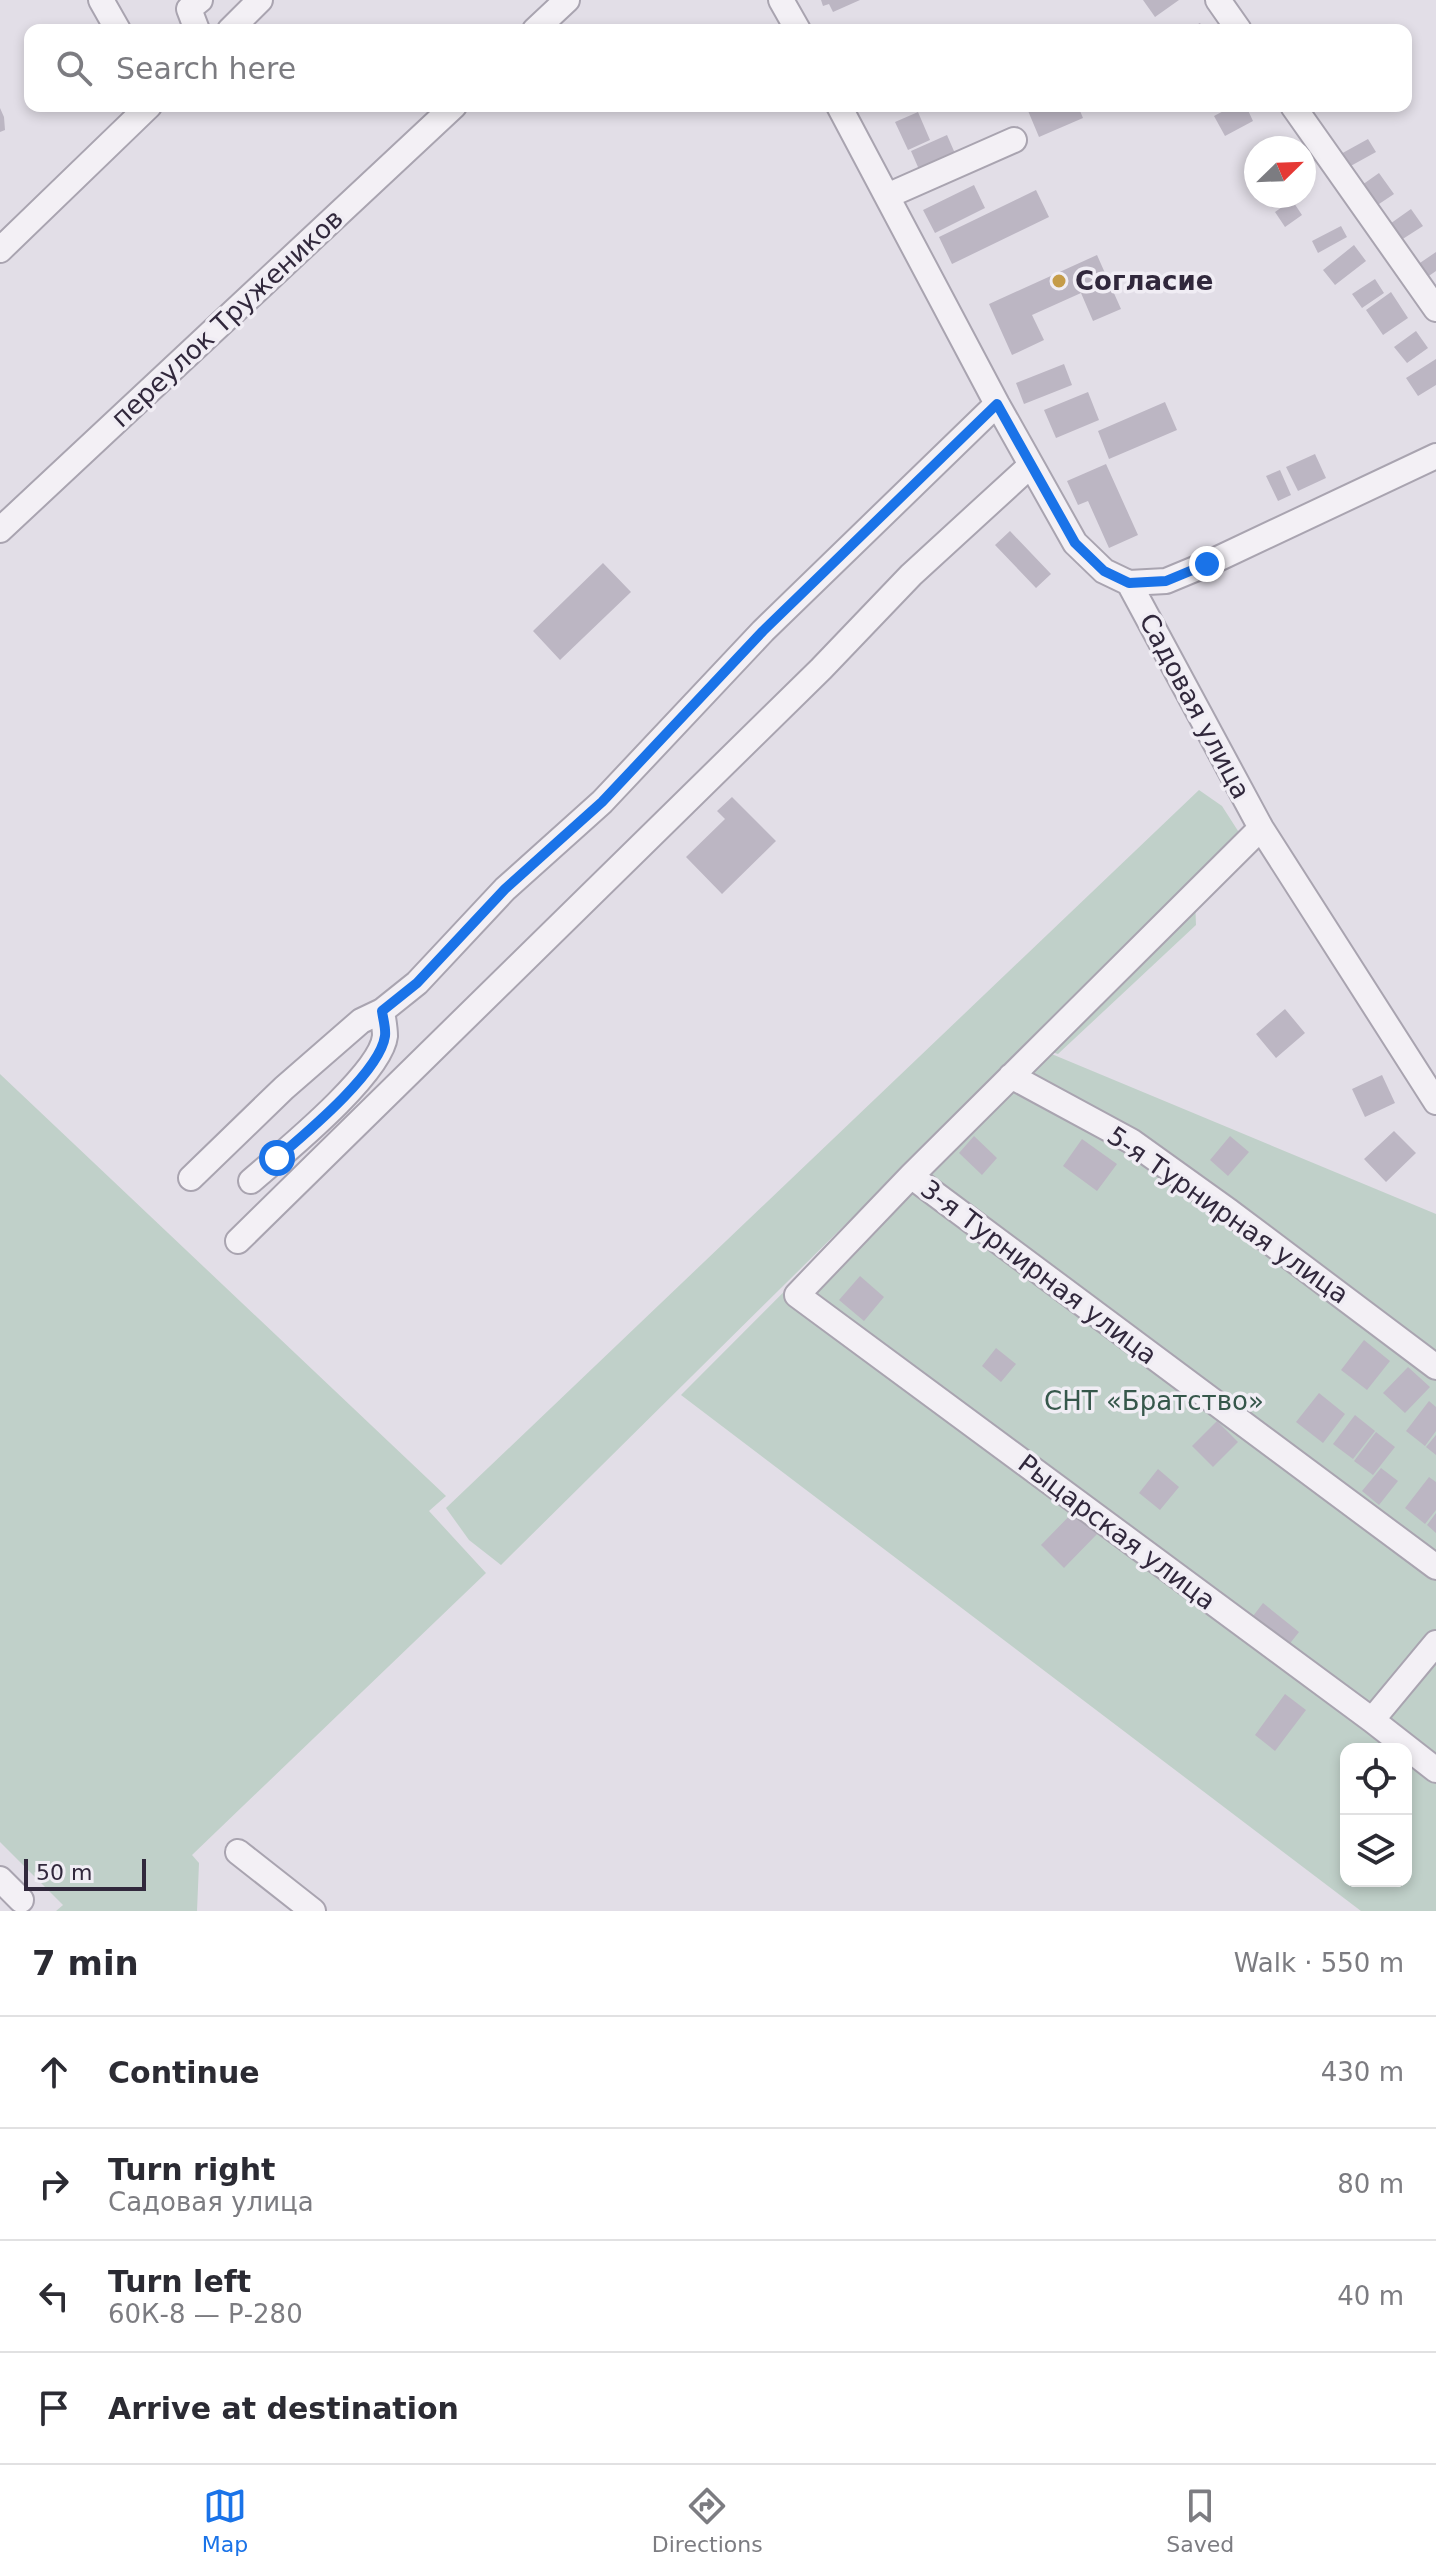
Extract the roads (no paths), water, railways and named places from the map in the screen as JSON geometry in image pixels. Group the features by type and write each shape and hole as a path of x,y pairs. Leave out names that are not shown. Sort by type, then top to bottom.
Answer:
{"street":[{"path":"101,0 115,24"},
{"path":"195,24 189,9 200,0"},
{"path":"236,24 260,0"},
{"path":"541,24 567,0"},
{"path":"781,0 795,24"},
{"path":"1218,0 1235,24"},
{"path":"0,250 143,112"},
{"name":"переулок Тружеников","path":"0,530 448,112"},
{"name":"Садовая улица","path":"842,112 997,404 1075,543 1104,571 1129,583 1261,828 1436,1102"},
{"path":"1297,112 1436,309"},
{"path":"887,196 1014,140"},
{"path":"191,1178 284,1088 361,1021 382,1011 417,983 505,889 602,802 763,631 997,404"},
{"path":"1129,583 1166,581 1436,456"},
{"path":"238,1241 821,669 911,575 1031,465"},
{"path":"911,1176 1261,828"},
{"path":"251,1181 324,1117 373,1064 385,1037 382,1011"},
{"name":"5-я Турнирная улица","path":"1011,1076 1131,1141 1436,1367"},
{"name":"Рыцарская улица","path":"911,1176 797,1295 1436,1770"},
{"name":"3-я Турнирная улица","path":"911,1176 1436,1567"},
{"path":"1372,1720 1436,1643"},
{"path":"238,1852 313,1911"},
{"path":"0,1879 21,1900"}],"place":[{"name":"Согласие","path":"1059,281"}],"park label":[{"name":"СНТ «Братство»","path":"1154,1401"}]}
